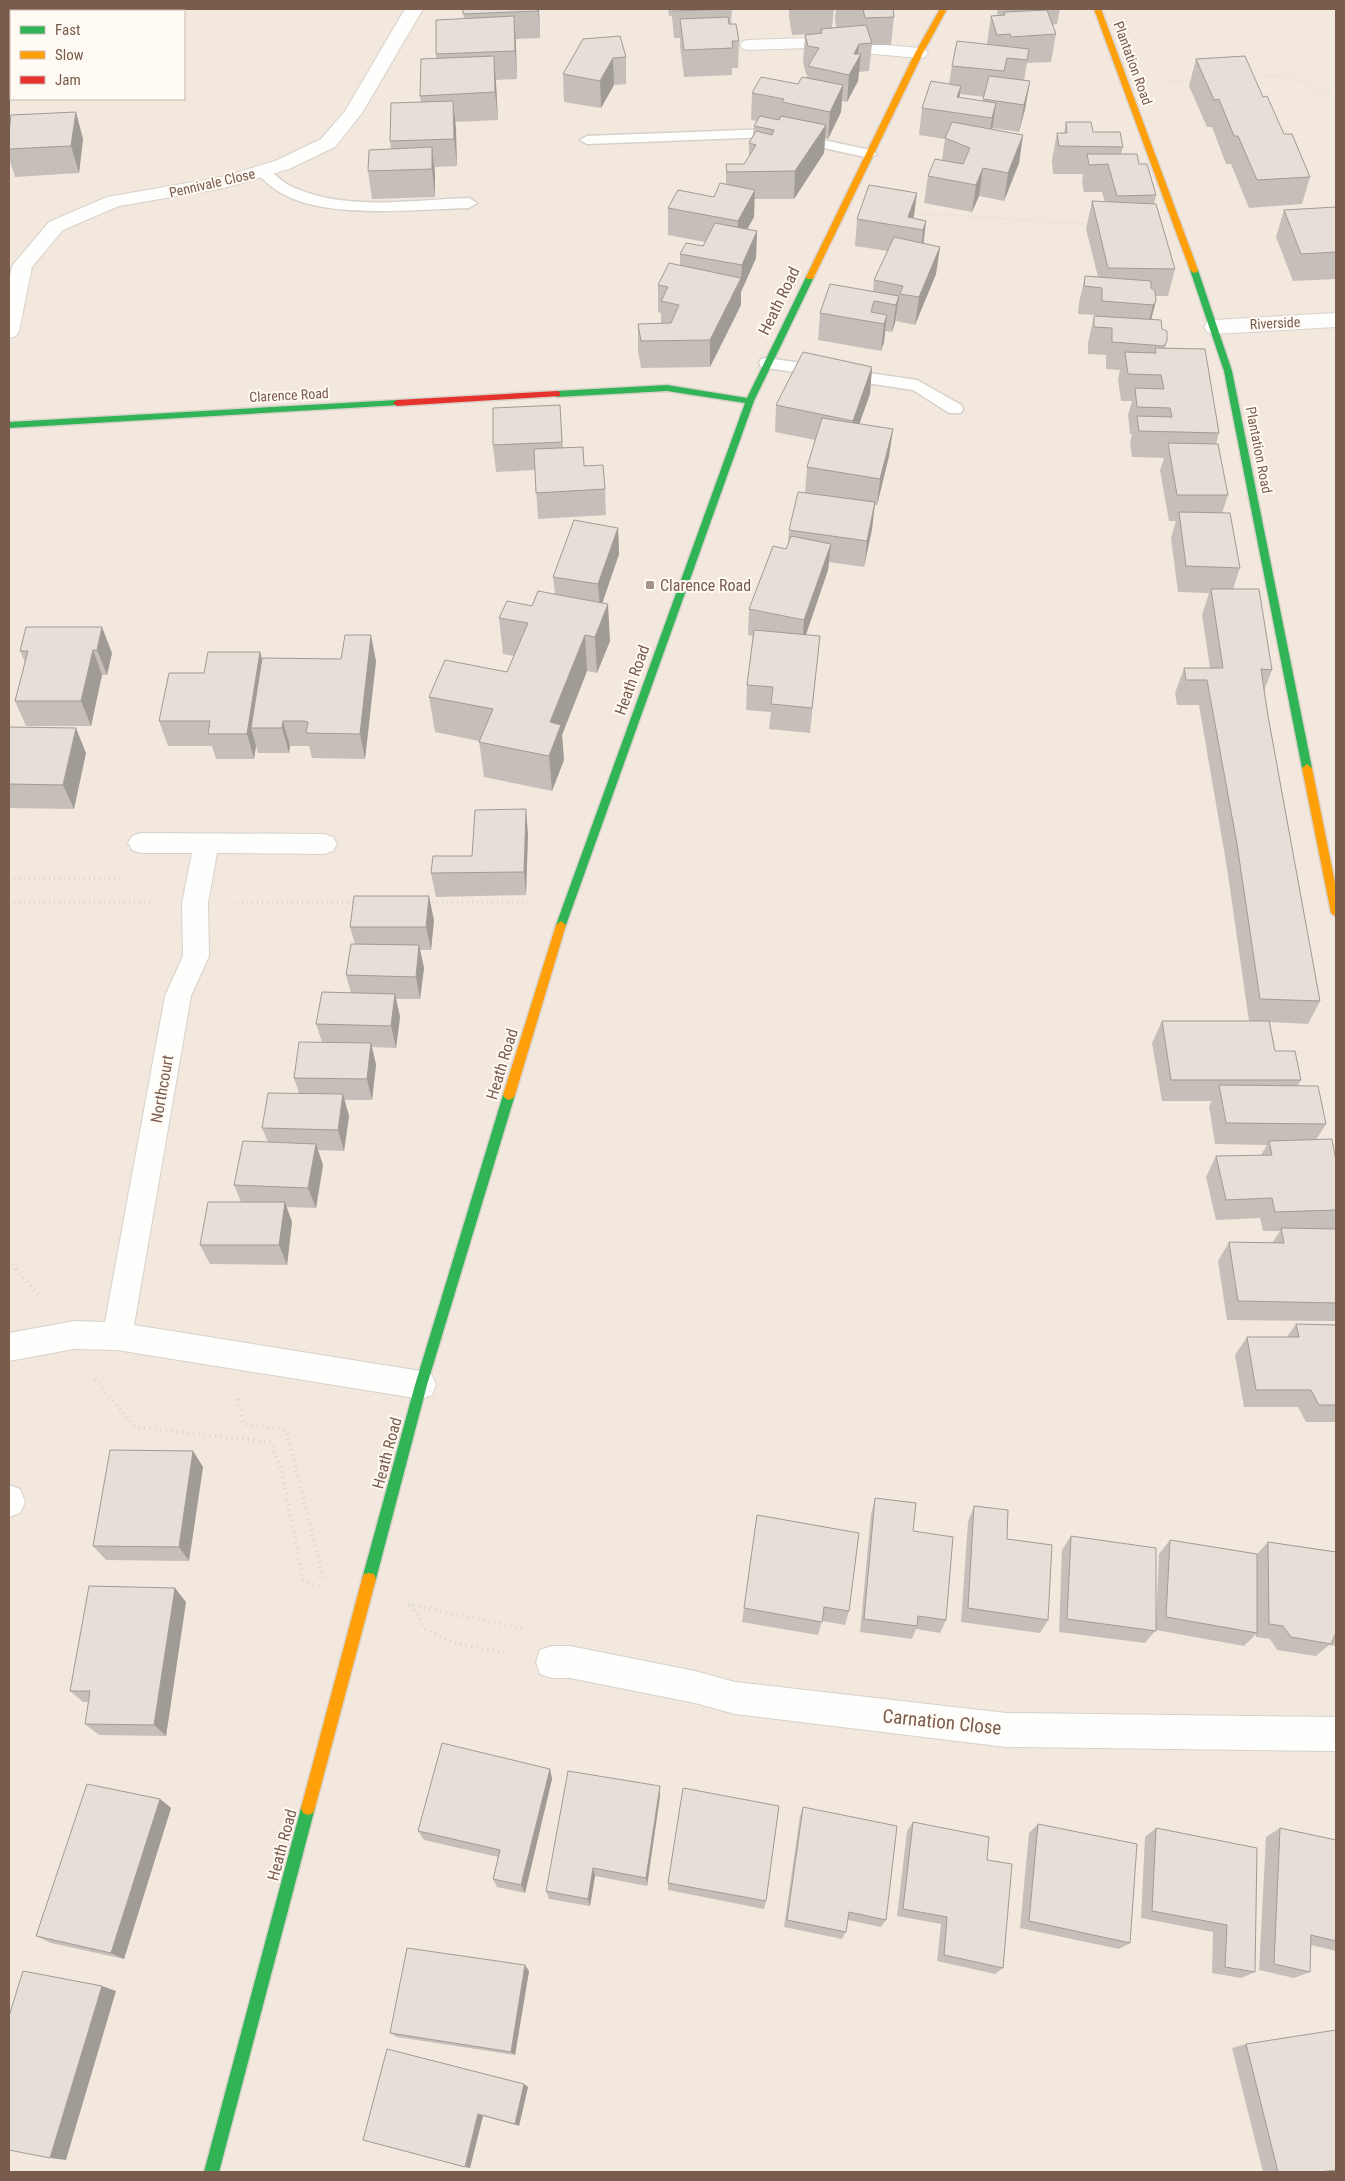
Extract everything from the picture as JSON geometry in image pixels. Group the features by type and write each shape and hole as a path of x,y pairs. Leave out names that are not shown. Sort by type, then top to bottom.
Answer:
{"street":[{"name":"Pennivale Close","path":"9,331 22,266 56,226 114,201 204,186 282,165 328,143 353,113 414,9"},
{"name":"Heath Road","path":"211,2172 421,1386 568,902 750,401 842,209 919,53 943,9"},
{"name":"Plantation Road","path":"1097,9 1214,327 1228,371 1336,913"},
{"path":"749,45 807,43 919,53"},
{"name":"Riverside","path":"1214,327 1336,320"},
{"name":"Clarence Road","path":"9,425 667,388 750,401"},
{"path":"141,843 324,844"},
{"name":"Northcourt","path":"117,1336 178,996 196,956 195,903 206,844"},
{"path":"9,1347 74,1334 117,1336 421,1386"},
{"name":"Carnation Close","path":"561,1662 695,1687 734,1698 1006,1730 1336,1734"}],"lane":[{"path":"587,140 774,133 870,154"},
{"path":"262,171 287,191 309,199 337,205 469,203"},
{"path":"767,363 917,385 955,409"}],"path":[{"path":"1250,77 1289,75 1336,100"},
{"path":"1124,84 1202,80"},
{"path":"842,209 1091,224"},
{"path":"9,878 124,879"},
{"path":"9,902 362,902"},
{"path":"421,902 568,902"},
{"path":"74,1334 90,1374 135,1427 271,1442 282,1472 303,1580 325,1589 286,1430 244,1424 226,1354"},
{"path":"411,1605 512,1625 560,1640 561,1662 451,1642 426,1629 411,1605"}],"shaded area":[{"path":"9,9 1336,9 1336,2172 9,2172"}],"building":[{"path":"93,9 134,9 134,10"},
{"path":"463,9 538,9 538,11 463,14"},
{"path":"674,9 730,9 674,11"},
{"path":"863,9 893,9 894,17 865,18"},
{"path":"1047,10 1056,34 1011,37 1010,34 997,35 991,16 1005,15 1004,12"},
{"path":"514,16 515,51 436,54 436,20"},
{"path":"728,17 729,24 736,24 739,41 732,41 733,48 684,50 680,19"},
{"path":"866,25 872,43 859,44 854,54 861,54 849,75 808,66 819,48 808,46 805,35 822,33 821,29"},
{"path":"9,31 10,31 10,55"},
{"path":"620,36 626,57 613,58 600,81 563,74 583,39"},
{"path":"957,41 1029,49 1027,60 1007,58 1004,71 952,66"},
{"path":"494,56 495,92 420,96 421,59"},
{"path":"1245,56 1263,97 1267,96 1284,134 1292,134 1310,177 1257,180 1238,136 1234,136 1219,99 1214,100 1196,59"},
{"path":"989,76 1030,81 1024,105 983,99"},
{"path":"761,77 798,84 802,77 843,85 830,112 782,102 784,99 752,93"},
{"path":"931,81 961,86 957,97 996,103 992,118 922,108"},
{"path":"453,101 454,139 390,141 391,103"},
{"path":"76,112 71,146 9,149 11,115"},
{"path":"760,116 779,120 781,116 826,125 795,171 727,172 726,164 744,164 756,145 749,143 756,131 772,135 774,130 754,126"},
{"path":"952,122 1023,135 1008,173 983,168 976,185 928,176 935,159 963,164 970,148 945,138"},
{"path":"1066,122 1091,122 1093,132 1120,132 1123,147 1059,146 1057,133 1067,133"},
{"path":"432,147 432,169 368,171 369,150"},
{"path":"1087,154 1137,154 1139,164 1147,164 1156,195 1117,196 1108,164 1089,165"},
{"path":"720,183 755,190 738,221 668,208 678,190 714,197"},
{"path":"869,185 917,193 908,217 926,221 923,230 857,219"},
{"path":"1092,201 1156,204 1175,269 1108,268"},
{"path":"1336,207 1336,252 1301,254 1284,210"},
{"path":"715,223 757,231 742,265 680,254 686,243 703,246"},
{"path":"894,237 940,247 919,297 900,294 903,286 874,280"},
{"path":"669,263 741,278 710,340 641,341 638,324 671,323 679,305 661,301 668,287 658,285"},
{"path":"1085,276 1151,281 1151,288 1155,291 1156,301 1153,305 1102,301 1102,288 1084,286"},
{"path":"830,284 899,296 896,305 874,301 871,312 887,315 884,324 820,313"},
{"path":"1094,316 1161,320 1162,329 1167,331 1167,341 1164,346 1112,342 1112,328 1094,327"},
{"path":"1155,348 1205,349 1219,433 1139,431 1137,416 1172,417 1170,408 1137,407 1135,388 1164,389 1161,375 1128,374 1125,352 1156,353"},
{"path":"803,352 872,367 853,421 776,405"},
{"path":"560,405 562,442 493,445 493,408"},
{"path":"822,418 893,429 880,479 807,467"},
{"path":"1168,443 1218,444 1228,495 1177,495"},
{"path":"583,447 584,466 603,465 605,489 536,493 534,449"},
{"path":"798,492 875,502 867,541 789,530"},
{"path":"1179,512 1230,513 1240,568 1186,566"},
{"path":"574,520 618,528 598,584 553,577"},
{"path":"791,536 831,544 804,620 749,609 773,546 786,549"},
{"path":"1211,589 1259,589 1272,670 1261,669 1320,1001 1260,999 1237,844 1207,680 1186,680 1184,668 1223,668"},
{"path":"538,591 608,604 595,637 585,635 550,722 561,725 549,756 479,742 493,709 429,697 445,660 507,672 528,623 499,618 507,601 532,606"},
{"path":"26,627 102,627 97,650 93,650 81,701 15,701 28,651 20,651"},
{"path":"754,630 820,636 812,708 771,704 773,687 747,685"},
{"path":"345,635 371,635 360,734 306,733 308,722 304,721 283,721 282,728 251,728 262,658 341,659"},
{"path":"208,652 260,652 247,734 208,734 210,721 159,721 169,673 204,673"},
{"path":"9,727 76,728 63,785 9,784"},
{"path":"526,809 524,872 431,873 433,856 472,856 475,810"},
{"path":"354,896 429,896 426,927 350,927"},
{"path":"351,944 419,945 416,977 346,975"},
{"path":"322,992 395,994 391,1026 316,1024"},
{"path":"1162,1021 1269,1021 1275,1051 1295,1051 1301,1080 1171,1080"},
{"path":"299,1042 371,1043 367,1079 294,1078"},
{"path":"1219,1085 1318,1086 1326,1124 1226,1123"},
{"path":"268,1093 343,1094 338,1130 262,1128"},
{"path":"1332,1139 1336,1161 1336,1210 1275,1212 1272,1198 1226,1200 1216,1156 1272,1155 1269,1141"},
{"path":"243,1141 316,1144 308,1188 234,1185"},
{"path":"208,1202 285,1202 279,1245 200,1245"},
{"path":"1281,1228 1336,1229 1336,1303 1238,1301 1229,1242 1284,1243"},
{"path":"1296,1324 1336,1325 1336,1405 1319,1405 1311,1390 1256,1390 1247,1337 1299,1337"},
{"path":"110,1450 193,1451 179,1547 93,1546"},
{"path":"875,1498 916,1503 913,1531 953,1537 946,1620 918,1616 917,1626 864,1619"},
{"path":"974,1506 1008,1510 1007,1539 1052,1545 1048,1620 968,1608"},
{"path":"757,1515 859,1533 849,1611 824,1607 822,1622 744,1608"},
{"path":"1071,1536 1156,1548 1156,1631 1067,1619"},
{"path":"1170,1540 1257,1554 1257,1633 1166,1617"},
{"path":"1268,1542 1336,1552 1336,1633 1331,1644 1291,1637 1283,1626 1269,1624"},
{"path":"89,1586 175,1588 154,1725 85,1724 90,1691 70,1691"},
{"path":"442,1743 550,1769 521,1885 493,1879 500,1850 418,1831"},
{"path":"568,1771 660,1786 646,1878 593,1868 588,1899 546,1891"},
{"path":"87,1784 160,1799 111,1953 36,1936"},
{"path":"683,1788 779,1806 766,1901 668,1883"},
{"path":"803,1807 897,1826 886,1920 849,1912 846,1932 787,1920"},
{"path":"913,1822 989,1837 987,1860 1012,1864 1003,1968 944,1955 947,1917 903,1909"},
{"path":"1038,1824 1137,1844 1130,1943 1029,1921"},
{"path":"1156,1828 1257,1848 1255,1972 1225,1967 1227,1925 1152,1911"},
{"path":"1280,1828 1336,1840 1336,1941 1311,1935 1310,1972 1274,1964"},
{"path":"407,1948 525,1965 511,2052 390,2033"},
{"path":"23,1971 102,1986 50,2158 9,2150 9,2016"},
{"path":"1336,2030 1336,2170 1278,2172 1246,2044"},
{"path":"387,2049 524,2084 515,2124 478,2114 465,2167 363,2140"}],"traffic: fast":[{"path":"1194,270 1228,371 1307,768"},
{"path":"561,925 750,401 810,277"},
{"path":"557,394 667,388 750,401"},
{"path":"9,425 397,403"},
{"path":"369,1579 421,1385 509,1095"},
{"path":"211,2172 308,1808"}],"traffic: slow":[{"path":"810,277 919,53 943,9"},
{"path":"1097,9 1194,270"},
{"path":"1307,768 1336,913"},
{"path":"509,1095 561,925"},
{"path":"308,1808 369,1579"}],"traffic: jam":[{"path":"397,403 557,394"}],"place":[{"name":"Clarence Road","path":"650,585"}]}
